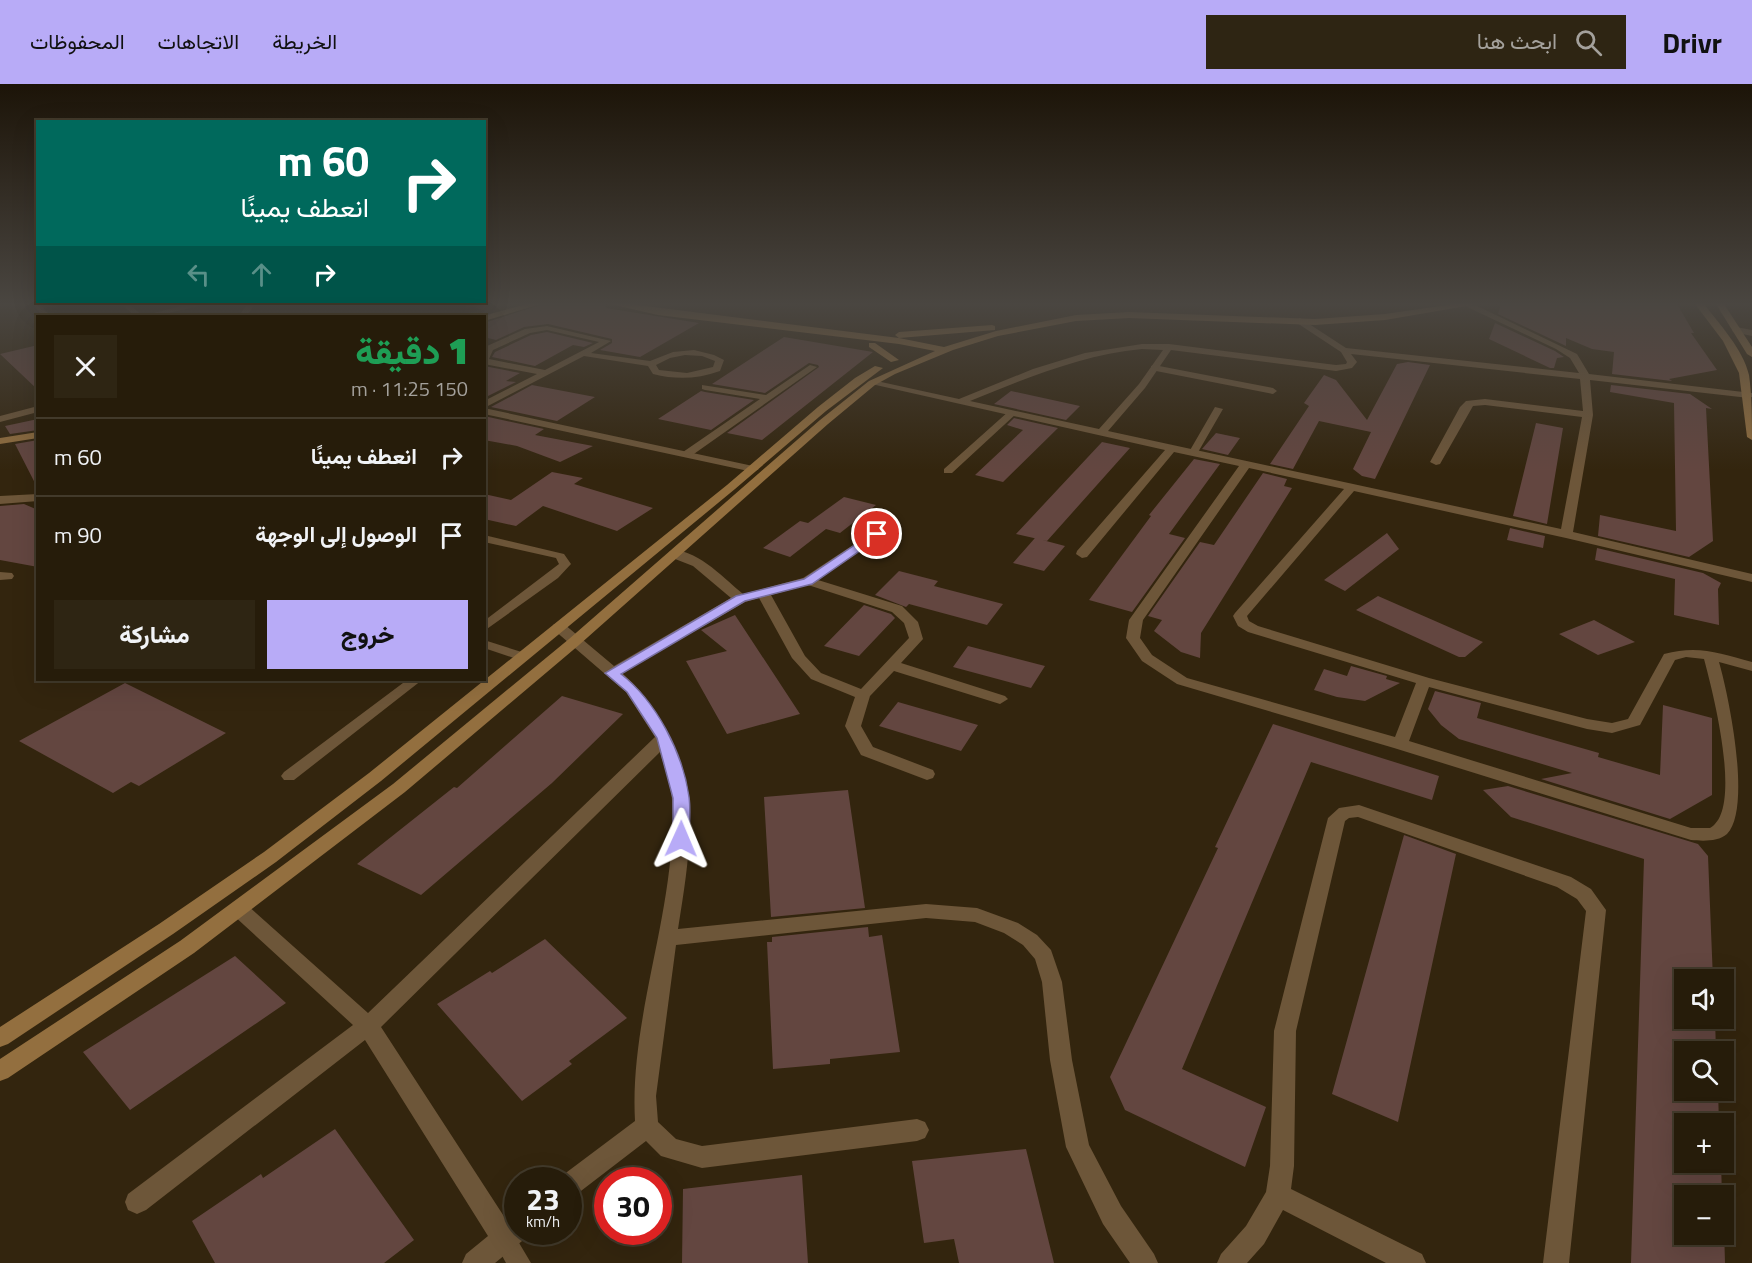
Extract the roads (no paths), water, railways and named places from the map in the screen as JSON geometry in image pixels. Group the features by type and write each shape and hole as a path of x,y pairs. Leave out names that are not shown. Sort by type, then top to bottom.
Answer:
{"main road":[{"path":"0,1071 187,947 399,788 566,634 753,469 858,380 898,359"},
{"path":"0,1038 166,929 270,857 375,777 523,657 566,634 675,554 815,430 872,383 914,359"},
{"path":"1737,359 1744,373 1749,395 1752,436"},
{"path":"0,441 36,435"}],"street":[{"path":"960,402 1074,359"},
{"path":"1102,432 1160,359"},
{"path":"1264,359 1336,368 1349,366 1353,362 1351,359"},
{"path":"1431,359 1749,395"},
{"path":"1566,534 1588,415 1585,375 1576,359"},
{"path":"872,383 1566,534 1752,578"},
{"path":"1436,462 1465,407 1470,403 1485,402 1588,415"},
{"path":"0,419 36,410"},
{"path":"486,411 753,469"},
{"path":"1082,554 1172,448"},
{"path":"1246,464 1136,620 1133,638 1147,658 1182,681 1400,744 1691,834 1710,835 1723,829 1730,820 1733,798 1726,716 1710,655"},
{"path":"1352,487 1240,616 1243,623 1253,629 1424,681 1587,724 1612,728 1634,722 1669,657 1686,653 1710,655 1752,667"},
{"path":"0,500 36,497"},
{"path":"612,673 741,599 808,581 894,522"},
{"path":"675,554 698,563 741,599"},
{"path":"808,581 897,609 911,622 916,639 863,695 852,726 867,751 927,774"},
{"path":"764,594 799,658 816,676 863,695"},
{"path":"566,634 632,689 664,738 681,798 680,860 656,1006 645,1096 647,1126 669,1148 702,1157 917,1130"},
{"path":"891,665 1000,699"},
{"path":"1400,744 1424,681"},
{"path":"136,1202 368,1026 664,738"},
{"path":"1230,1263 1255,1235 1278,1195 1282,1166 1285,1031 1337,818 1346,812 1359,811 1564,882 1584,894 1596,910 1556,1263"},
{"path":"240,909 368,1026 504,1223"},
{"path":"668,938 926,911 977,915 1011,928 1030,940 1044,956 1052,982 1061,1060 1078,1147 1112,1215 1145,1263"},
{"path":"582,1175 647,1126"},
{"path":"1278,1195 1413,1263"},
{"path":"475,1263 504,1239"}],"lane":[{"path":"486,404 574,359"},
{"path":"618,359 651,364 658,359"},
{"path":"651,364 656,372 684,376 700,375 717,369 720,360 718,359"},
{"path":"486,361 547,373"},
{"path":"687,454 813,367"},
{"path":"1154,368 1273,391"},
{"path":"705,387 767,398"},
{"path":"1194,452 1218,409"},
{"path":"948,471 1012,413"},
{"path":"486,538 560,556 565,564 554,575 486,626"},
{"path":"486,645 523,657"},
{"path":"289,776 414,681"},
{"path":"514,1245 519,1263"}]}
